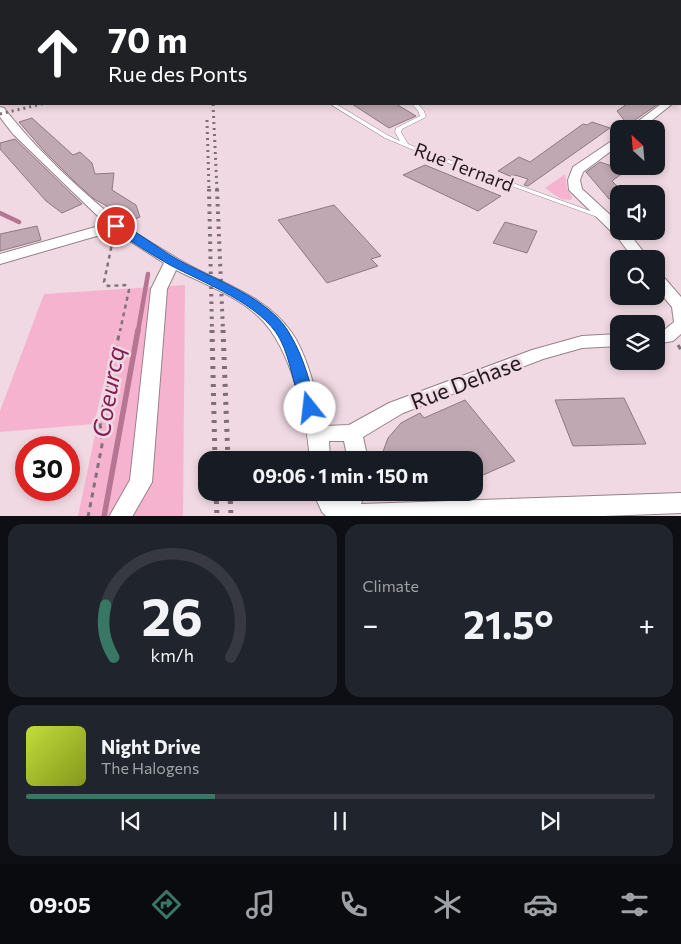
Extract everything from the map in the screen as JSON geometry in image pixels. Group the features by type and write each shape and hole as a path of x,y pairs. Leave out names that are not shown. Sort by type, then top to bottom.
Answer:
{"street":[{"path":"645,120 666,105"},
{"path":"0,110 17,132 76,191 120,229 172,262 241,296 265,313 285,336 299,369 318,435 319,451"},
{"path":"610,146 577,170 574,180 576,190 602,218 623,235 635,250"},
{"path":"0,259 120,229"},
{"path":"120,516 141,482 159,289 172,262"},
{"path":"665,288 680,306 681,319"},
{"path":"665,337 681,325"},
{"name":"Rue Dehase","path":"318,435 336,432 352,433 396,408 538,354 582,342 610,340"},
{"path":"352,433 356,451"},
{"path":"328,501 341,516 681,503"},
{"path":"341,516 351,501"}],"lane":[{"name":"Rue Ternard","path":"335,105 387,137 602,218"},
{"path":"406,145 398,132 399,128 422,117 421,111 416,105"}],"path":[{"path":"88,516 102,445 100,421 129,290 125,285 108,286 104,282 114,238 120,229"}],"shaded area":[{"path":"565,174 567,189 572,197 571,200 561,199 545,188"},
{"path":"185,285 183,516 78,516 118,325 94,424 0,432 0,411 44,294"}],"building":[{"path":"354,105 398,105 416,116 389,128"},
{"path":"626,105 657,105 635,120 624,120 617,111"},
{"path":"32,118 73,155 80,152 92,163 95,174 114,173 112,190 136,205 140,217 132,220 94,199 75,182 19,122"},
{"path":"592,122 610,128 528,186 524,185 528,179 515,175 512,177 498,171 519,157 530,162 583,124 587,125"},
{"path":"15,139 82,204 62,213 46,201 0,149 0,143"},
{"path":"600,162 610,165 610,175 620,175 612,181 616,185 610,185 610,199 609,199 586,172"},
{"path":"425,165 501,196 478,211 403,175"},
{"path":"334,205 381,256 371,259 378,266 327,283 278,220"},
{"path":"505,222 537,231 527,253 493,243"},
{"path":"37,226 41,240 0,251 0,234"},
{"path":"624,398 646,444 573,446 555,400"},
{"path":"465,400 515,461 483,475 483,451 383,451 388,438 401,423 420,413 424,418"}],"waterway":[{"name":"Coeurcq","path":"0,213 19,222"},
{"name":"Coeurcq","path":"138,331 148,274"},
{"name":"Coeurcq","path":"104,516 138,330"}],"railway":[{"path":"0,114 38,105"},
{"path":"213,105 217,190"},
{"path":"207,120 209,190"},
{"path":"209,189 212,331"},
{"path":"217,189 223,331"},
{"path":"212,330 215,451"},
{"path":"223,330 228,451"},
{"path":"216,501 217,516"},
{"path":"230,501 231,516"}],"route":[{"path":"116,226 172,262 241,296 265,313 285,336 299,369 310,408"}]}
